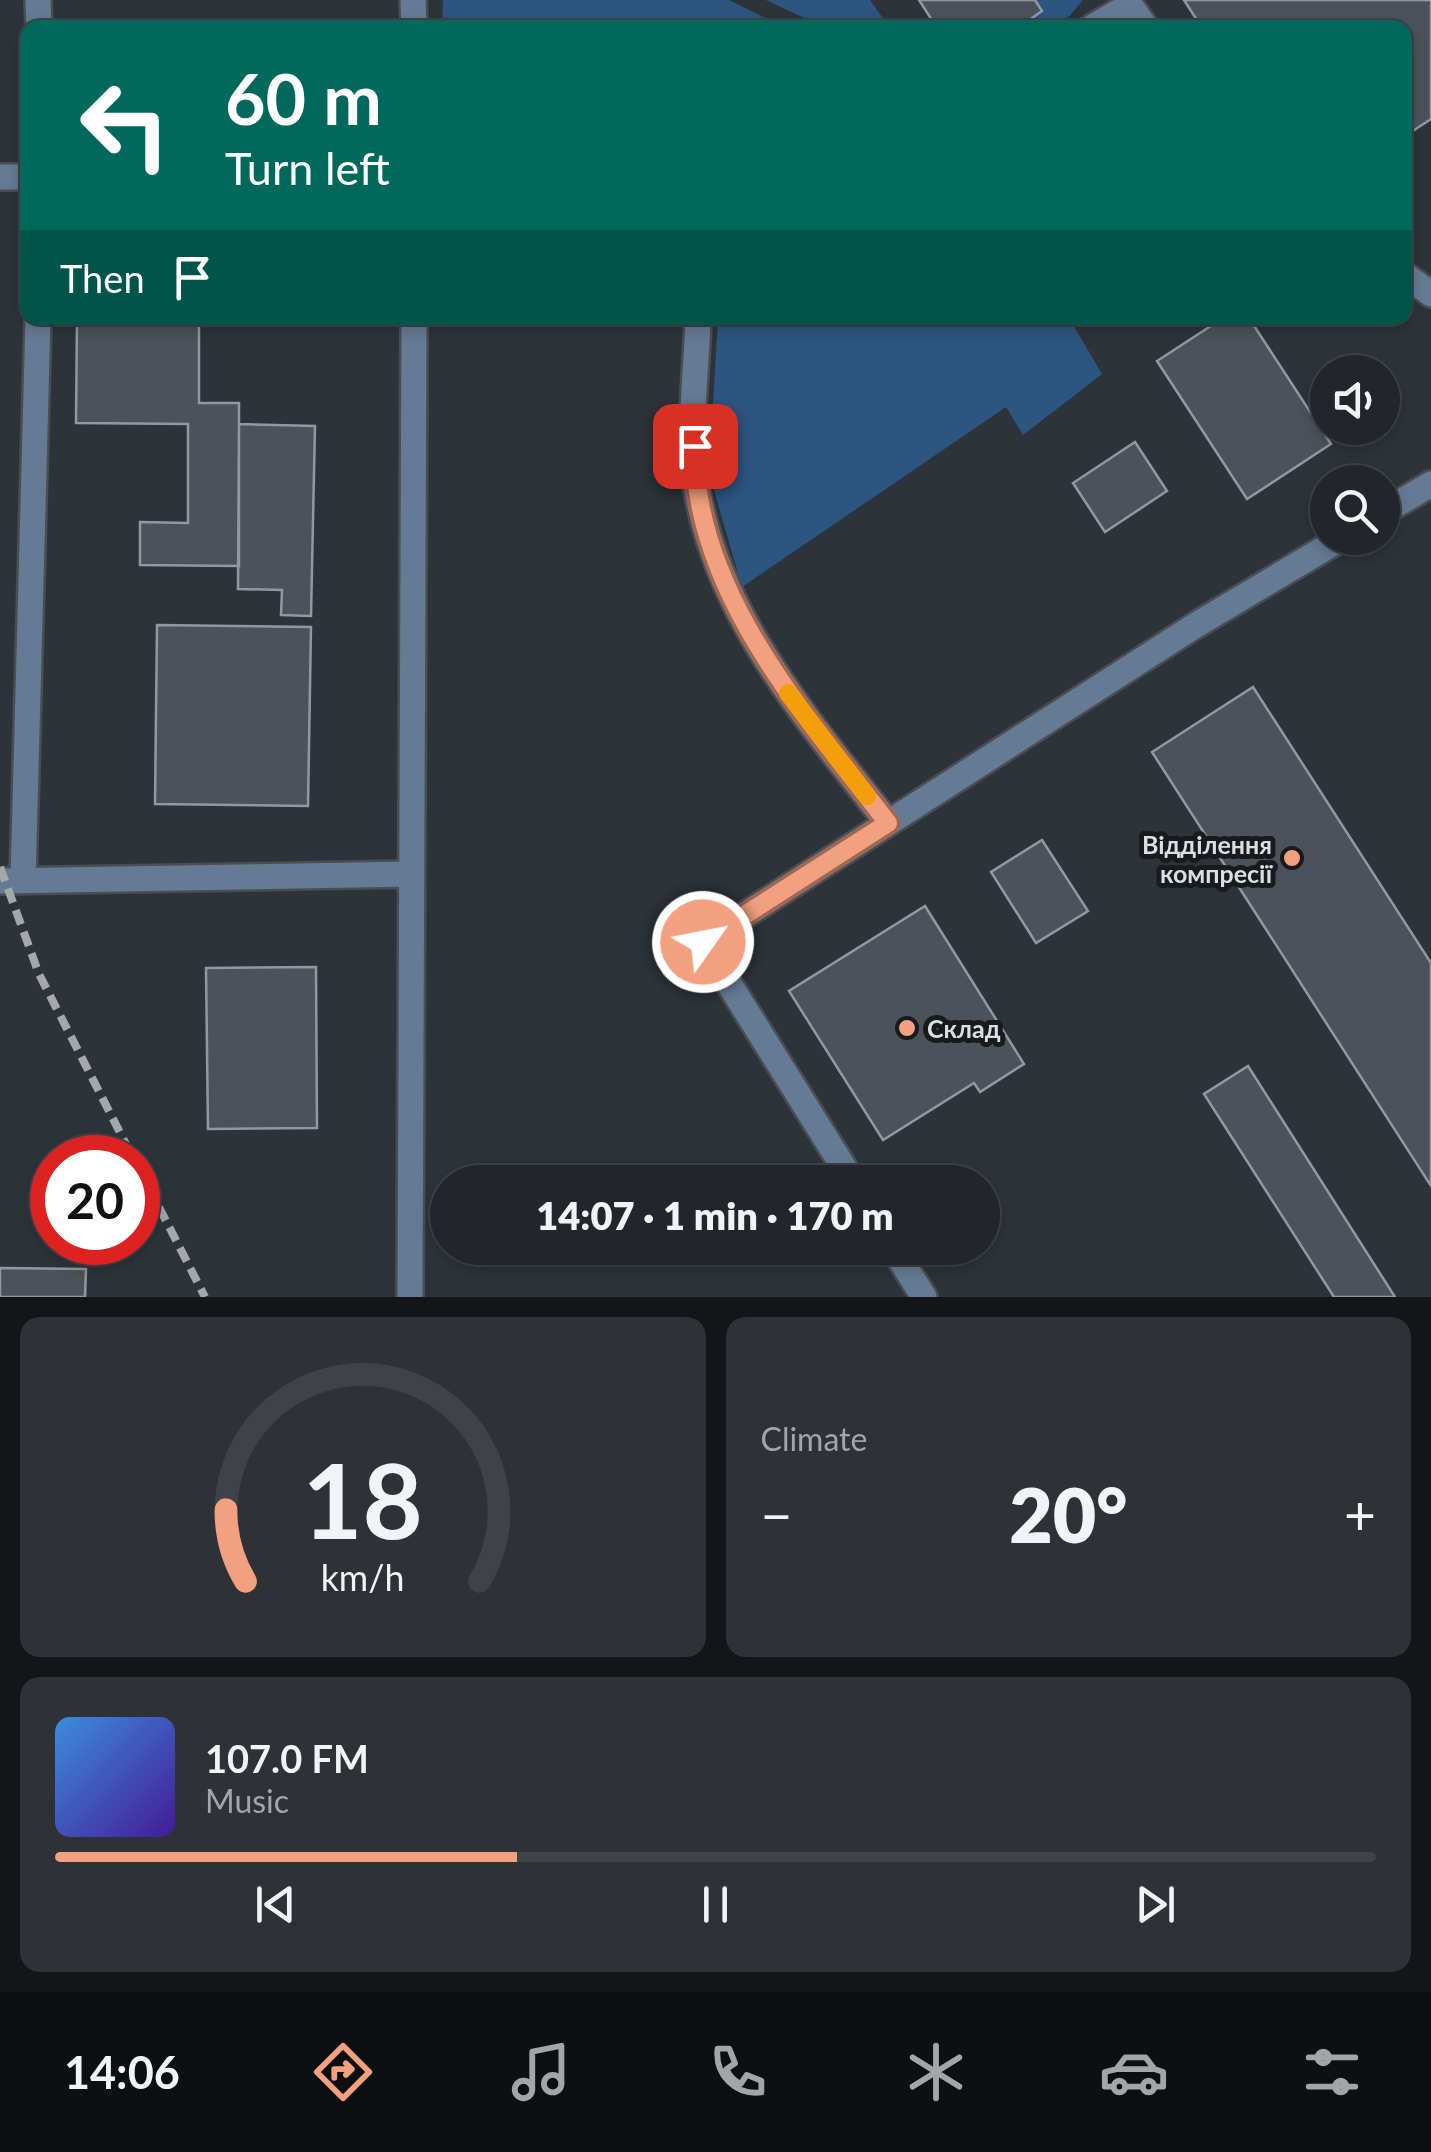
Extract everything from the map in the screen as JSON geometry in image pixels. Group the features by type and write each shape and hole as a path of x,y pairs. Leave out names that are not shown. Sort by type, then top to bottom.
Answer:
{"street":[{"path":"1103,20 1129,2"},
{"path":"38,325 12,881 410,874"},
{"path":"410,1297 414,325"},
{"path":"698,325 694,478 726,588 782,685 888,823"},
{"path":"1400,502 1431,484"},
{"path":"841,1165 703,942 1196,625 1313,555"},
{"path":"904,1265 924,1297"}],"shaded area":[{"path":"443,0 729,0 770,20 442,20"},
{"path":"766,0 870,0 884,20 808,20"},
{"path":"1035,0 1083,0 1066,20 1030,20 1042,12"},
{"path":"718,325 1073,325 1102,374 1023,435 1006,407 742,587 709,473"}],"building":[{"path":"919,0 1035,0 1042,11 1029,20 932,20"},
{"path":"1184,0 1431,0 1431,119 1412,131 1412,20 1197,20"},
{"path":"77,325 199,325 199,403 239,403 239,566 140,565 140,522 188,523 188,424 76,423"},
{"path":"1212,325 1254,325 1310,412 1310,445 1329,445 1247,499 1157,361"},
{"path":"239,424 315,426 311,616 281,615 282,590 238,589"},
{"path":"1135,442 1167,491 1105,532 1073,483"},
{"path":"157,625 311,627 308,806 155,804"},
{"name":"Відділення компресії","path":"1253,687 1431,963 1431,1186 1152,752"},
{"path":"1042,840 1088,911 1036,943 991,872"},
{"name":"Склад","path":"925,906 1024,1064 980,1092 974,1083 883,1140 789,991"},
{"path":"316,967 317,1128 208,1129 206,968"},
{"path":"1248,1066 1395,1297 1334,1297 1204,1094"},
{"path":"0,1268 86,1269 85,1297 0,1297"}],"railway":[{"path":"0,867 39,974 121,1135"},
{"path":"160,1209 205,1297"}],"slow traffic":[{"path":"788,693 867,796"}],"place":[{"name":"Відділення компресії","path":"1292,858"},
{"name":"Склад","path":"907,1028"}],"route":[{"path":"695,446 694,478 726,588 782,685 888,823 703,942"}]}
